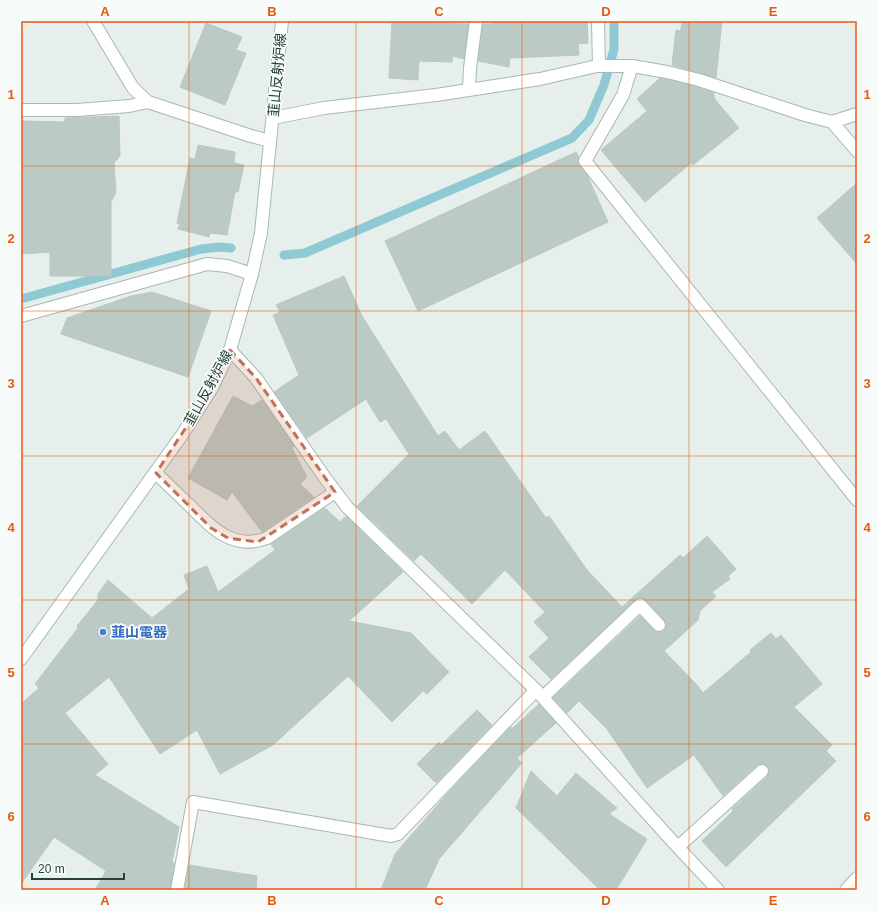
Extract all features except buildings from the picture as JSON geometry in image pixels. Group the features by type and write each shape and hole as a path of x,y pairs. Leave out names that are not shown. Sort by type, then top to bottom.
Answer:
{"street":[{"path":"93,21 133,88 148,102 244,134 270,141"},
{"name":"韮山反射炉線","path":"21,659 182,436 212,388 230,350 252,274 261,233 282,21"},
{"path":"469,89 476,21"},
{"path":"598,21 600,66"},
{"path":"273,118 324,108 436,95 540,79 600,66 632,66 667,72 700,80 805,115 832,122 857,114"},
{"path":"632,66 623,95 585,161 857,500"},
{"path":"21,110 106,108 148,102"},
{"path":"832,122 857,150"},
{"path":"21,316 207,264 227,266 252,274"},
{"path":"230,350 256,378 347,507 540,693 718,890"},
{"path":"156,473 211,528 228,538 243,542 258,542 267,538 335,492"},
{"path":"178,890 193,802 391,836 398,834 540,693 640,605 659,625"},
{"path":"678,847 762,771"},
{"path":"846,890 857,878"}],"highlighted area":[{"path":"230,350 256,378 335,492 258,542 228,538 211,528 156,473 212,388"}],"waterway":[{"path":"284,255 305,253 572,138 589,120 604,85 614,49 614,21"},
{"path":"21,299 201,249 220,247 231,248"}],"place":[{"name":"韮山電器","path":"103,632"}]}
